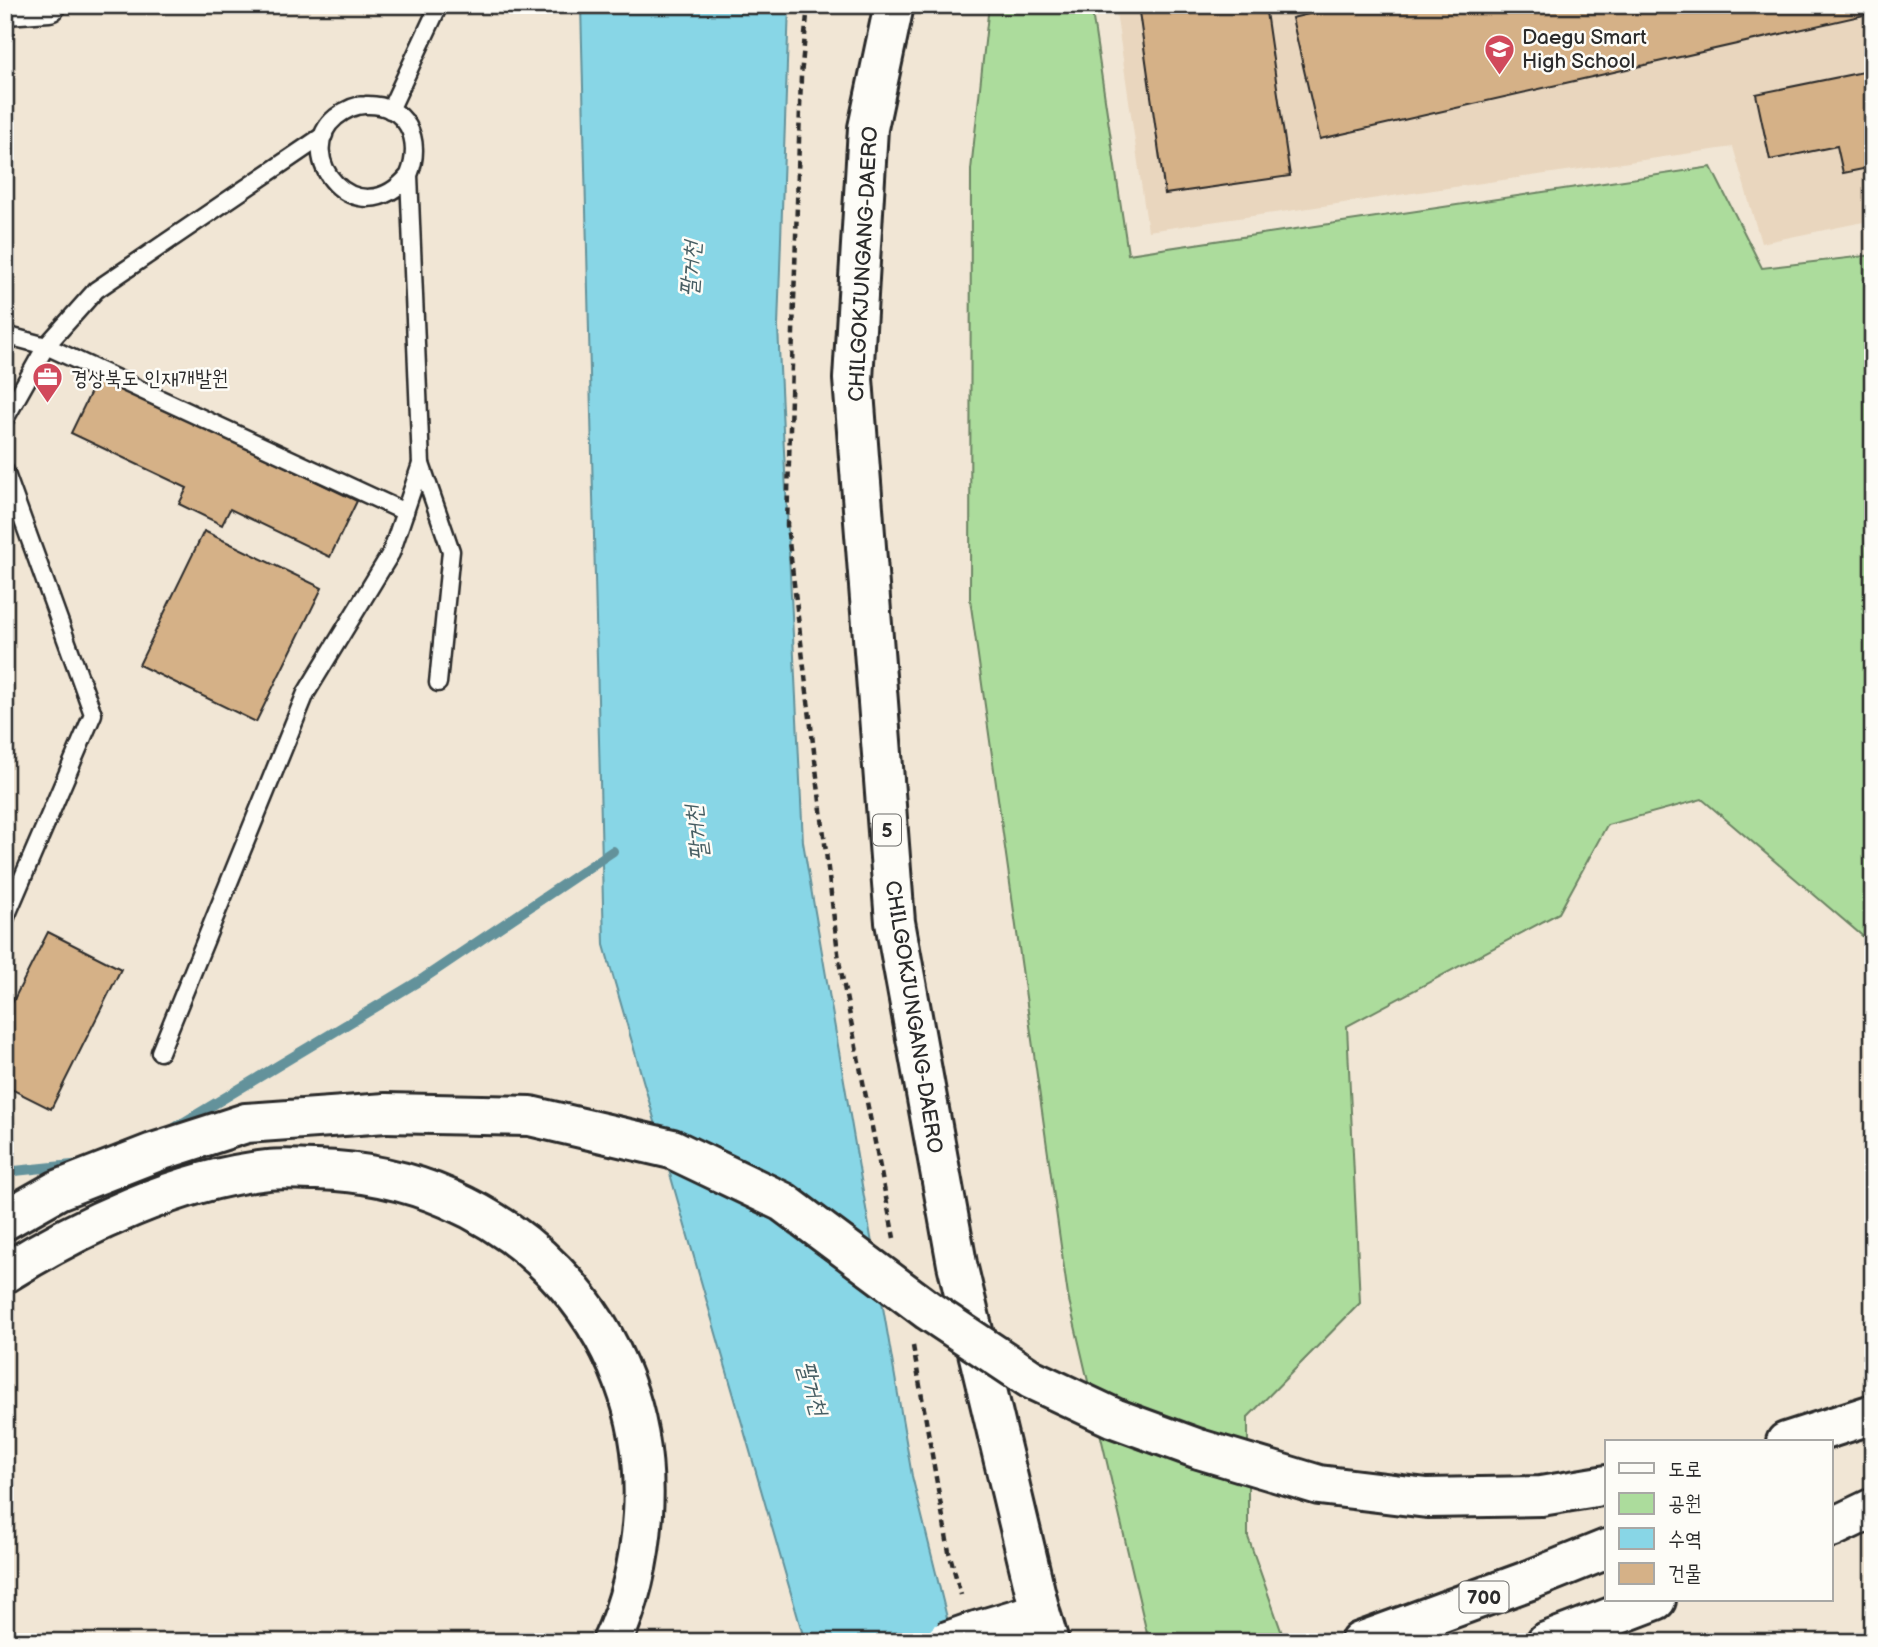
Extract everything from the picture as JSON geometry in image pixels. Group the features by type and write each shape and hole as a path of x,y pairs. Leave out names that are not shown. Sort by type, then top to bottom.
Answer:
{"main road":[{"name":"CHILGOKJUNGANG-DAERO","path":"894,5 868,128 853,379 895,922 957,1264 1044,1627"},
{"path":"5,1220 58,1190 153,1153 246,1124 387,1113 530,1116 672,1149 783,1202 929,1311 1031,1379 1114,1418 1199,1449 1319,1485 1427,1498 1541,1496 1605,1485"},
{"path":"5,1273 42,1250 105,1219 191,1186 269,1170 376,1175 427,1189 470,1207 510,1232 540,1256 566,1284 592,1318 611,1350 627,1391 640,1437 644,1490 641,1543 630,1595 612,1642"},
{"path":"1792,1440 1873,1414"},
{"path":"1832,1454 1873,1436"},
{"path":"1832,1528 1873,1508"},
{"name":"700","path":"1360,1642 1605,1550"},
{"path":"1546,1642 1651,1602"},
{"path":"960,1637 1044,1627"}],"street":[{"path":"5,8 49,5"}],"lane":[{"path":"390,110 439,5"},
{"path":"359,105 375,105 390,110 402,118 411,131 415,161 409,176 400,187 387,195 372,199 343,191 331,180 324,167 321,151 324,135 332,121 344,111 359,105"},
{"path":"5,419 46,346 96,290 324,135"},
{"path":"409,176 421,464 451,551 438,683"},
{"path":"5,335 46,346 405,512"},
{"path":"160,1052 306,693 391,553 421,464"},
{"path":"5,471 93,714 5,919"}],"shaded area":[{"name":"Daegu Smart High School","path":"1115,5 1873,5 1873,220 1761,243 1733,147 1148,231"}],"green space":[{"path":"989,5 1091,5 1128,254 1711,167 1762,268 1873,255 1873,945 1702,799 1607,825 1559,913 1347,1026 1360,1303 1248,1417 1248,1537 1285,1642 1149,1642 1068,1296 970,599 971,170"}],"water":[{"name":"팔거천","path":"581,5 789,5 778,327 803,842 912,1476 953,1642 805,1642 604,945"}],"building":[{"path":"1138,5 1265,5 1290,176 1165,194"},
{"path":"1346,5 1873,5 1873,13 1320,139 1292,18"},
{"path":"1873,70 1873,167 1843,173 1837,146 1770,160 1756,94"},
{"path":"98,377 357,501 330,557 230,509 222,525 179,504 187,488 71,433"},
{"path":"204,531 322,588 256,722 139,665"},
{"path":"48,932 121,969 51,1109 5,1086 5,1017"}],"waterway":[{"path":"171,1130 424,978 613,851"},
{"path":"5,1172 82,1164"}],"place":[{"name":"Daegu Smart High School","path":"1499,76"},
{"name":"경상북도 인재개발원","path":"48,405"}]}
